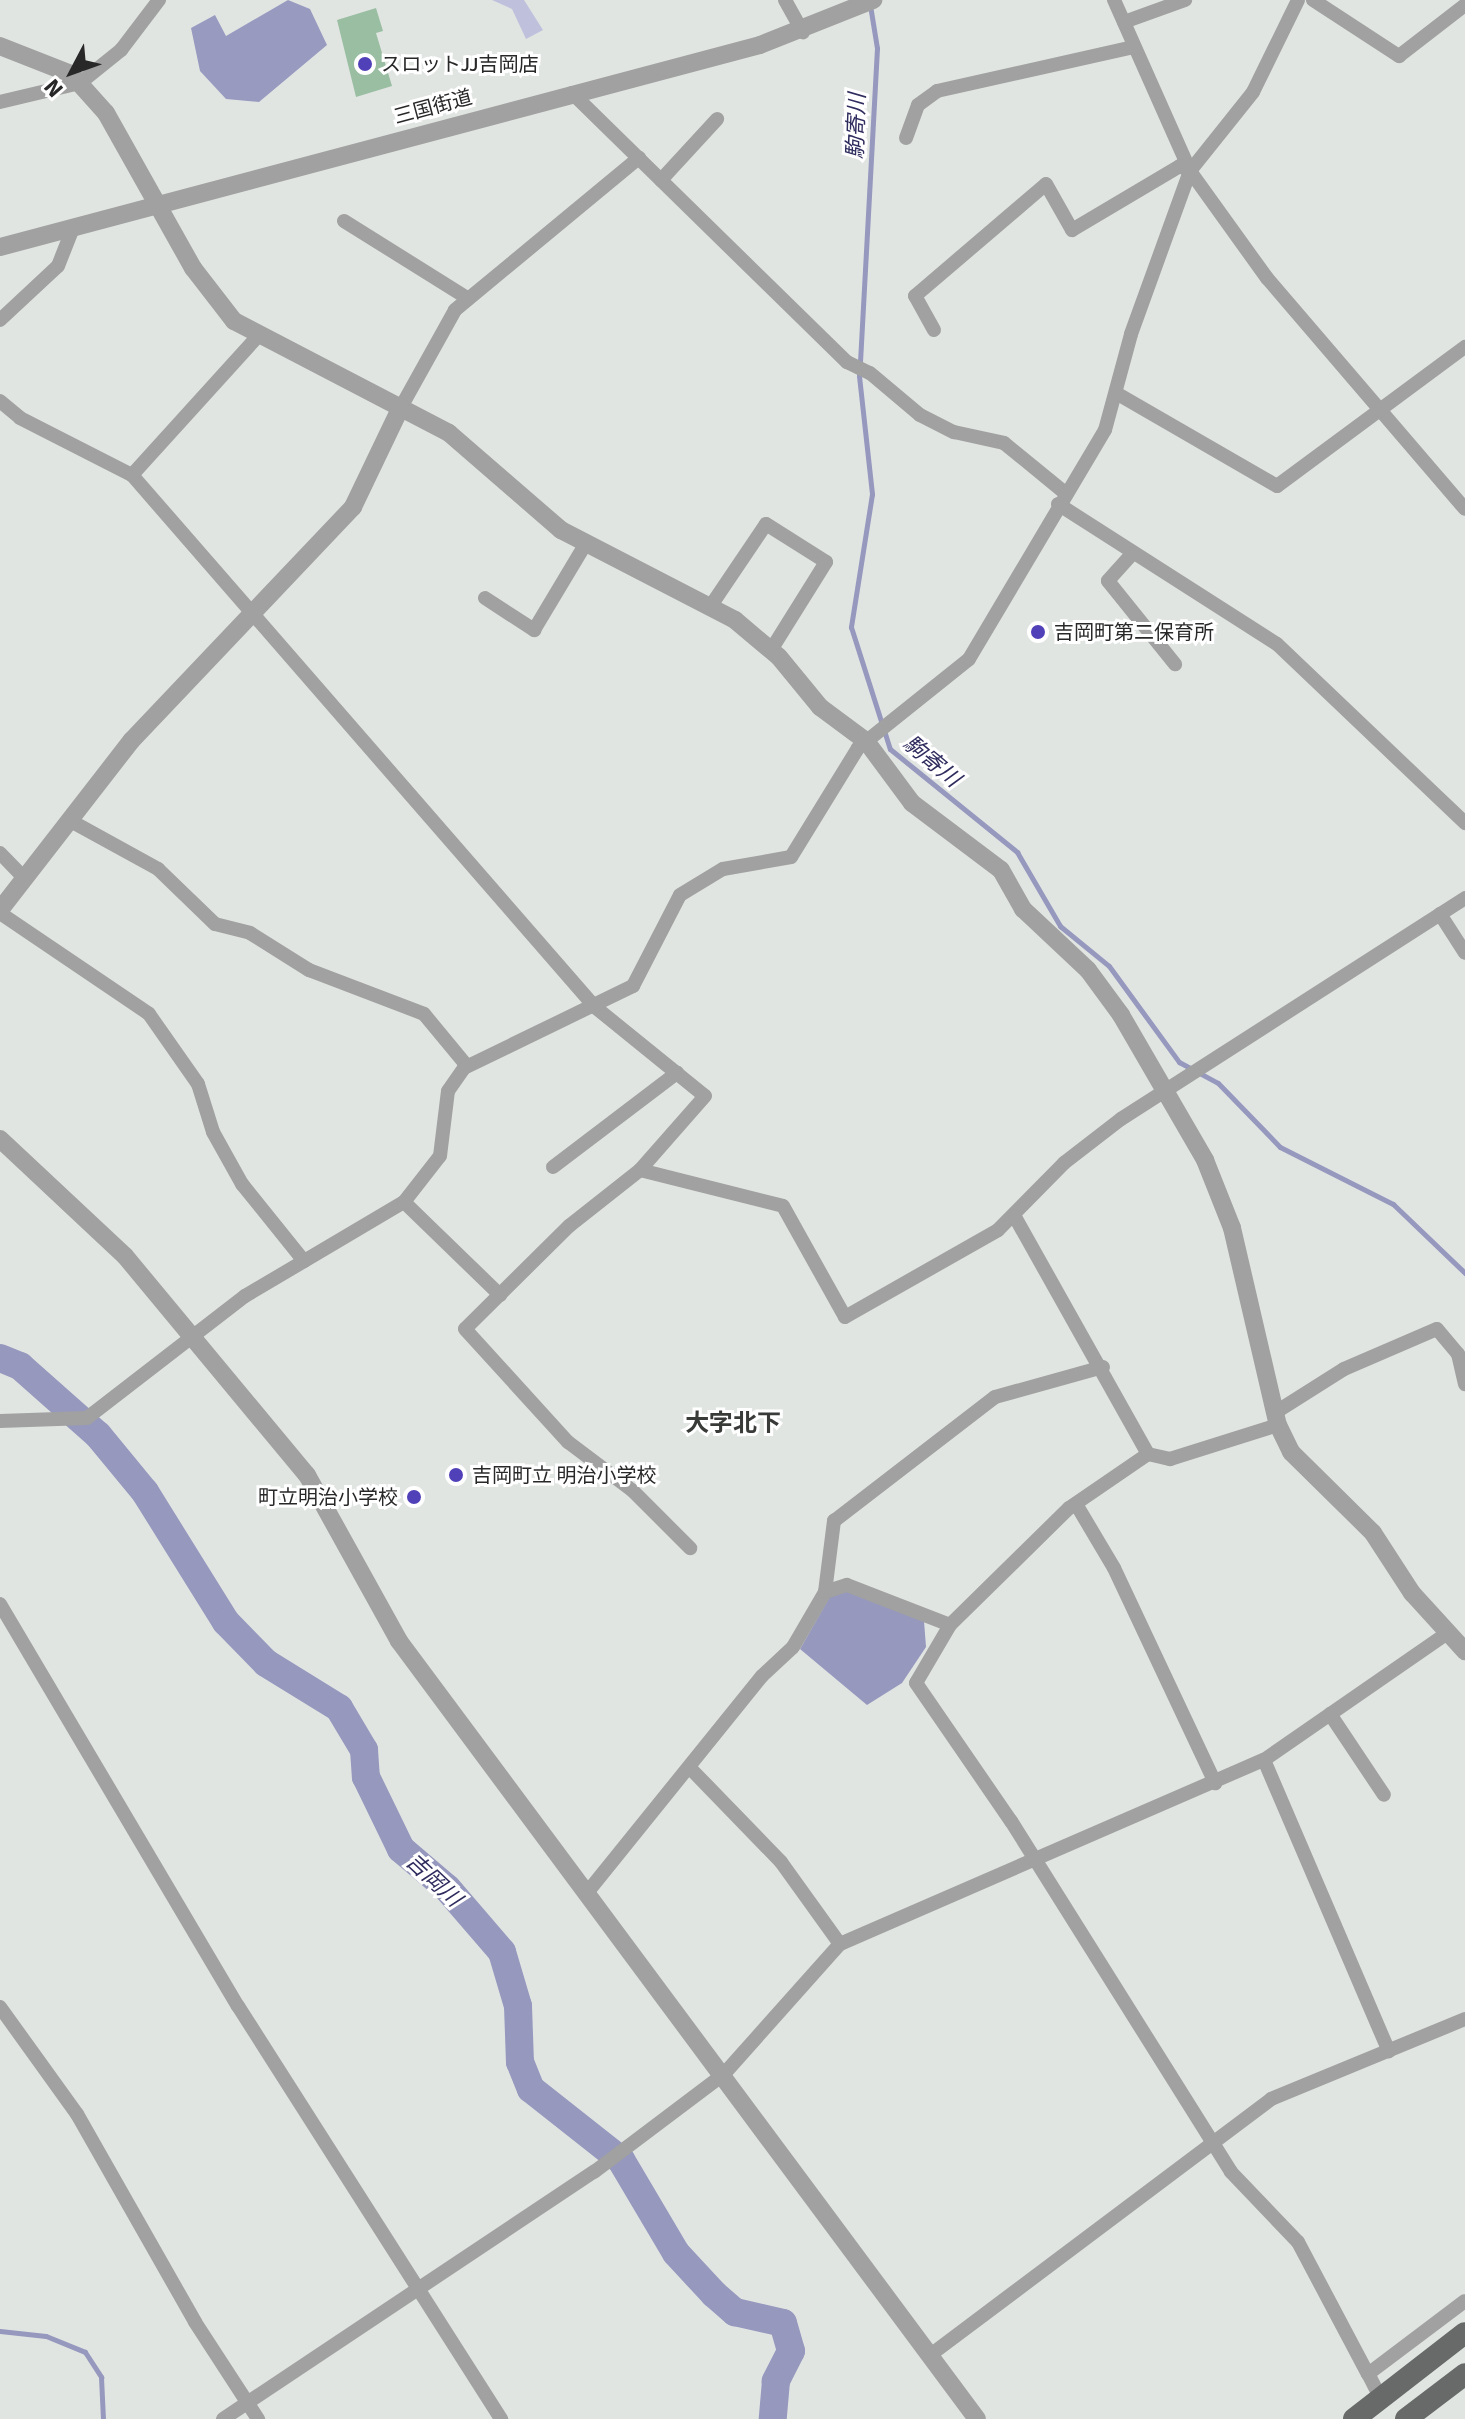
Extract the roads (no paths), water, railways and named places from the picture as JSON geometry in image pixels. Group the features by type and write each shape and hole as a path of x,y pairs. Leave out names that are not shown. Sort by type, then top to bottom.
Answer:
{"main road":[{"path":"1354,2419 1465,2333"},
{"path":"1406,2419 1465,2374"}],"street":[{"path":"0,102 80,83 121,50 159,0"},
{"path":"785,0 803,32"},
{"name":"三国街道","path":"0,247 803,32 873,0"},
{"path":"1114,0 1190,171 1267,278 1381,405 1465,509"},
{"path":"1124,22 1185,0"},
{"path":"0,1421 52,1416 87,1418 245,1296 404,1202 440,1156 448,1091 467,1066 595,1007 633,986 680,895 723,869 791,857 866,741 969,659 1105,430 1190,171 1253,92 1298,0"},
{"path":"1313,0 1399,56 1465,5"},
{"path":"0,46 80,83 106,113 217,302 257,337 449,433 534,512 586,543 710,607 771,650 820,707 866,741 912,803 1001,870 1049,939 1088,970 1121,1015 1161,1093 1205,1160 1232,1228 1277,1418 1291,1452 1394,1557 1412,1593 1446,1634 1465,1651"},
{"path":"906,138 918,105 937,91 1134,47"},
{"path":"572,93 861,368 920,415 954,432 1004,443 1062,498 1132,554 1277,644 1465,823"},
{"path":"661,180 717,119"},
{"path":"304,1261 242,1184 213,1132 198,1084 149,1014 0,912 69,820 191,672 353,507 400,409 467,298 639,158"},
{"path":"934,330 915,296 1046,184 1072,230 1180,166 1190,171"},
{"path":"344,221 467,298"},
{"path":"0,320 58,266 73,228"},
{"path":"132,475 257,337"},
{"path":"1116,393 1277,486 1381,405 1465,347"},
{"path":"0,401 20,418 132,475 249,615 595,1007 705,1096 640,1170 569,1226 465,1329 568,1442 633,1491 690,1548"},
{"path":"710,607 766,524 826,562 771,650"},
{"path":"485,598 534,630 586,543"},
{"path":"1132,554 1108,581 1175,664"},
{"path":"69,820 158,869 215,924 250,933 309,970 424,1014 467,1066"},
{"path":"0,853 24,878"},
{"path":"640,1170 783,1206 845,1317 1015,1217 1064,1163 1161,1093 1465,898"},
{"path":"1440,914 1465,953"},
{"path":"553,1167 677,1073"},
{"path":"0,1139 125,1256 307,1475 399,1641 933,2353 977,2419"},
{"path":"404,1202 500,1295"},
{"path":"1015,1217 1103,1367 1148,1454"},
{"path":"1381,2399 1298,2242 1231,2172 1216,2143 1035,1860 916,1683 950,1625 1076,1504 1148,1454 1170,1459 1277,1418 1344,1369 1437,1329 1458,1354 1465,1384"},
{"path":"586,1894 762,1676 793,1647 825,1592 834,1521 995,1397 1103,1367"},
{"path":"1076,1504 1114,1568 1215,1783"},
{"path":"825,1592 847,1585 950,1625"},
{"path":"0,1604 238,2006 501,2419"},
{"path":"223,2419 594,2172 724,2074 840,1944 1264,1760 1446,1634"},
{"path":"1330,1714 1384,1795"},
{"path":"1264,1760 1389,2051"},
{"path":"690,1768 781,1862 840,1944"},
{"path":"0,2007 77,2114 258,2419"},
{"path":"933,2353 1271,2099 1465,2019"},
{"path":"1368,2374 1465,2301"}],"waterway":[{"name":"駒寄川","path":"870,5 877,48 859,376 872,494 851,627 890,749 1017,852 1060,926 1109,966 1179,1062 1218,1083 1280,1147 1393,1204 1465,1273"},
{"name":"吉岡川","path":"0,1358 20,1366 98,1435 145,1492 226,1622 266,1663 339,1708 364,1750 366,1777 401,1849 447,1888 502,1952 518,2006 520,2062 531,2089 621,2160 676,2253 714,2294 735,2312 783,2323 791,2351 776,2381 773,2419"},
{"path":"0,2331 46,2336 85,2352 101,2377 103,2419"}],"place":[{"name":"スロットJJ吉岡店","path":"365,64"},
{"name":"吉岡町第二保育所","path":"1038,632"},
{"name":"吉岡町立 明治小学校","path":"456,1475"},
{"name":"町立明治小学校","path":"414,1497"}],"district":[{"name":"大字北下","path":"733,1424"}]}
